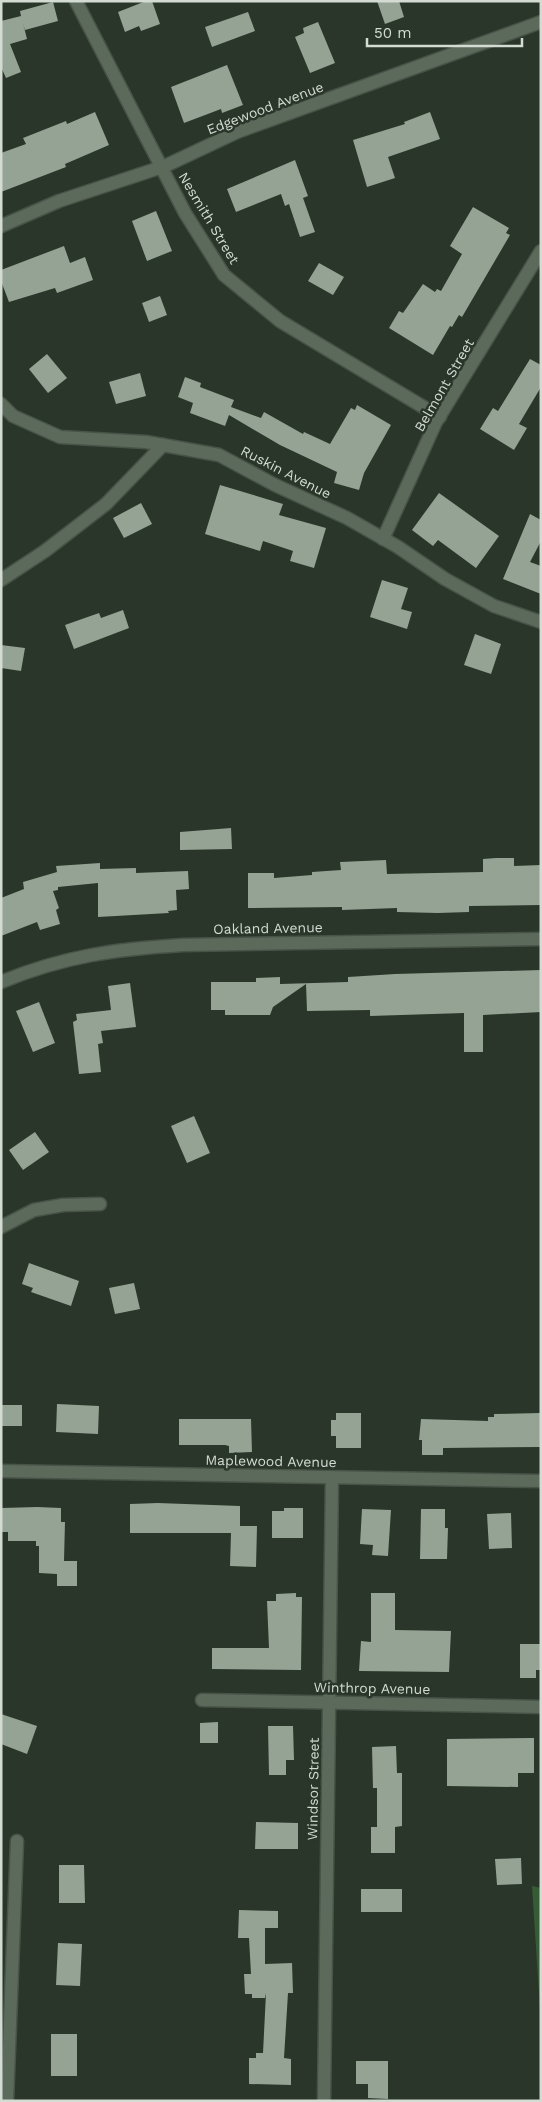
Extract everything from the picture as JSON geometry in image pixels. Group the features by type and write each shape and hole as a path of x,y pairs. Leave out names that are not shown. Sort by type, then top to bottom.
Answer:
{"street":[{"name":"Nesmith Street","path":"76,1 161,167 186,213 224,275 280,321 440,417"},
{"name":"Edgewood Avenue","path":"1,226 59,201 161,167 237,132 541,22"},
{"name":"Belmont Street","path":"382,539 440,417 541,251"},
{"name":"Ruskin Avenue","path":"1,404 13,416 60,437 163,445 220,455 276,485 346,518 445,579 494,606 541,622"},
{"path":"1,580 46,551 106,504 163,445"},
{"name":"Oakland Avenue","path":"1,982 75,957 129,948 183,945 541,939"},
{"path":"1,1227 34,1210 64,1205 100,1204"},
{"name":"Maplewood Avenue","path":"1,1472 541,1480"},
{"name":"Windsor Street","path":"324,2101 332,1477"},
{"name":"Winthrop Avenue","path":"202,1700 541,1707"},
{"path":"7,2101 7,1950 17,1841"}],"green space":[{"path":"532,1886 541,1888 541,2024"}],"building":[{"path":"146,1 152,1 160,24 141,31 139,26 125,32 118,12"},
{"path":"377,1 399,1 404,17 385,24"},
{"path":"53,2 58,21 25,30 23,23 27,39 10,44 21,72 6,78 1,67 1,21 21,16 20,11"},
{"path":"248,12 255,31 212,47 205,27"},
{"path":"318,22 335,63 310,73 295,37 304,33 303,28"},
{"path":"227,65 243,105 222,113 221,109 184,123 171,87"},
{"path":"95,112 109,145 65,164 66,167 1,192 1,153 26,144 23,138 66,121 67,124"},
{"path":"430,112 440,139 388,157 395,178 367,187 353,140 405,124 404,122"},
{"path":"295,160 308,196 303,198 315,232 300,237 289,204 285,206 281,194 236,212 227,189"},
{"path":"473,207 509,228 506,233 510,235 462,317 459,315 452,327 450,326 433,355 389,328 399,311 403,313 423,284 435,292 437,289 441,291 462,254 450,246"},
{"path":"156,211 172,251 147,261 132,221"},
{"path":"64,246 70,263 85,257 93,280 57,293 55,288 9,302 1,281 1,270"},
{"path":"319,263 344,277 333,295 308,281"},
{"path":"160,296 167,315 149,322 142,303"},
{"path":"47,354 67,378 48,393 29,369"},
{"path":"530,359 541,365 541,387 519,424 527,428 514,450 480,429 493,408 498,411"},
{"path":"140,373 146,396 116,404 109,382"},
{"path":"185,377 201,383 200,387 234,400 231,407 261,418 264,412 303,434 304,432 330,444 351,408 355,410 357,405 391,425 364,473 359,490 334,483 337,472 280,445 229,415 225,426 190,413 193,403 178,397"},
{"path":"220,485 283,504 279,515 326,528 314,568 290,561 293,551 263,541 260,551 205,534"},
{"path":"439,493 499,536 476,568 438,540 433,546 412,530"},
{"path":"141,503 152,524 124,538 113,518"},
{"path":"530,514 541,520 541,541 530,562 541,566 541,594 503,579"},
{"path":"382,580 408,588 401,609 412,612 407,629 370,617"},
{"path":"123,610 129,628 74,649 65,625 99,613 101,618"},
{"path":"475,634 501,644 491,674 464,665"},
{"path":"1,645 25,648 21,671 1,668"},
{"path":"231,828 232,849 180,850 180,832"},
{"path":"514,858 514,866 541,865 541,905 469,906 469,912 438,913 397,912 397,908 342,910 342,907 248,908 248,873 274,873 274,878 312,875 312,872 341,870 340,862 386,860 387,874 483,872 483,859"},
{"path":"100,863 100,869 136,868 136,873 188,871 189,889 176,890 177,910 168,911 169,913 98,917 98,883 58,887 58,890 53,891 59,908 56,910 60,924 40,930 37,922 1,936 1,898 24,889 23,882 57,872 56,866"},
{"path":"541,970 541,1012 483,1015 483,1052 464,1052 464,1013 370,1016 370,1010 307,1011 306,984 273,1007 270,1015 225,1015 225,1010 211,1010 211,982 256,982 256,978 280,977 280,984 348,982 348,977 395,974"},
{"path":"130,983 136,1027 101,1031 103,1043 98,1044 101,1072 79,1074 73,1022 77,1020 76,1014 111,1010 108,986"},
{"path":"39,1002 55,1043 33,1052 16,1011"},
{"path":"194,1116 210,1153 187,1163 171,1126"},
{"path":"35,1132 49,1152 23,1170 9,1150"},
{"path":"29,1263 79,1281 71,1306 31,1292 33,1288 22,1284"},
{"path":"134,1283 140,1309 115,1314 109,1288"},
{"path":"57,1404 99,1406 98,1434 56,1432"},
{"path":"1,1405 22,1405 22,1426 1,1426"},
{"path":"336,1413 361,1413 361,1448 336,1448 336,1436 331,1436 331,1420 336,1420"},
{"path":"541,1413 541,1447 443,1448 443,1455 422,1455 422,1440 419,1440 421,1419 488,1421 488,1417 494,1417 494,1414"},
{"path":"179,1419 251,1419 252,1452 229,1453 229,1446 225,1445 179,1445"},
{"path":"158,1503 240,1506 240,1526 257,1526 256,1567 230,1566 231,1533 130,1533 130,1504"},
{"path":"2,1508 61,1508 61,1522 65,1522 64,1561 77,1561 77,1586 57,1586 57,1574 39,1573 39,1546 36,1546 36,1541 8,1541 8,1532 1,1532"},
{"path":"284,1508 303,1508 303,1538 272,1538 272,1511 284,1511"},
{"path":"362,1509 391,1510 388,1556 372,1555 373,1545 360,1544"},
{"path":"421,1509 445,1509 445,1528 448,1528 447,1559 420,1559"},
{"path":"511,1513 512,1548 489,1549 487,1514"},
{"path":"296,1593 296,1597 302,1597 301,1670 212,1669 212,1648 269,1648 267,1601 276,1601 276,1594"},
{"path":"371,1593 395,1593 395,1630 451,1631 449,1672 359,1671 361,1641 371,1642"},
{"path":"520,1644 541,1644 541,1670 536,1670 536,1678 520,1678"},
{"path":"1,1714 37,1726 27,1754 1,1744"},
{"path":"218,1722 218,1743 200,1743 200,1723"},
{"path":"268,1726 293,1726 294,1760 286,1760 286,1775 269,1775"},
{"path":"534,1738 534,1773 518,1773 518,1787 447,1786 447,1739"},
{"path":"396,1746 397,1773 402,1773 402,1826 395,1827 395,1853 371,1853 371,1827 377,1827 377,1788 373,1788 372,1747"},
{"path":"256,1822 298,1823 298,1849 255,1849"},
{"path":"521,1858 522,1884 497,1885 495,1859"},
{"path":"59,1865 84,1865 85,1903 59,1903"},
{"path":"361,1889 402,1889 402,1912 361,1912"},
{"path":"239,1910 278,1911 278,1928 265,1928 265,1964 292,1963 293,1993 288,1993 284,2058 291,2059 291,2085 249,2084 249,2058 256,2058 256,2053 263,2053 266,1993 265,1998 252,1998 252,1994 245,1994 244,1974 251,1974 249,1938 238,1938"},
{"path":"58,1943 82,1944 80,1986 56,1985"},
{"path":"51,2034 77,2034 77,2076 51,2076"},
{"path":"356,2061 388,2061 388,2099 368,2098 368,2084 356,2084"}]}
